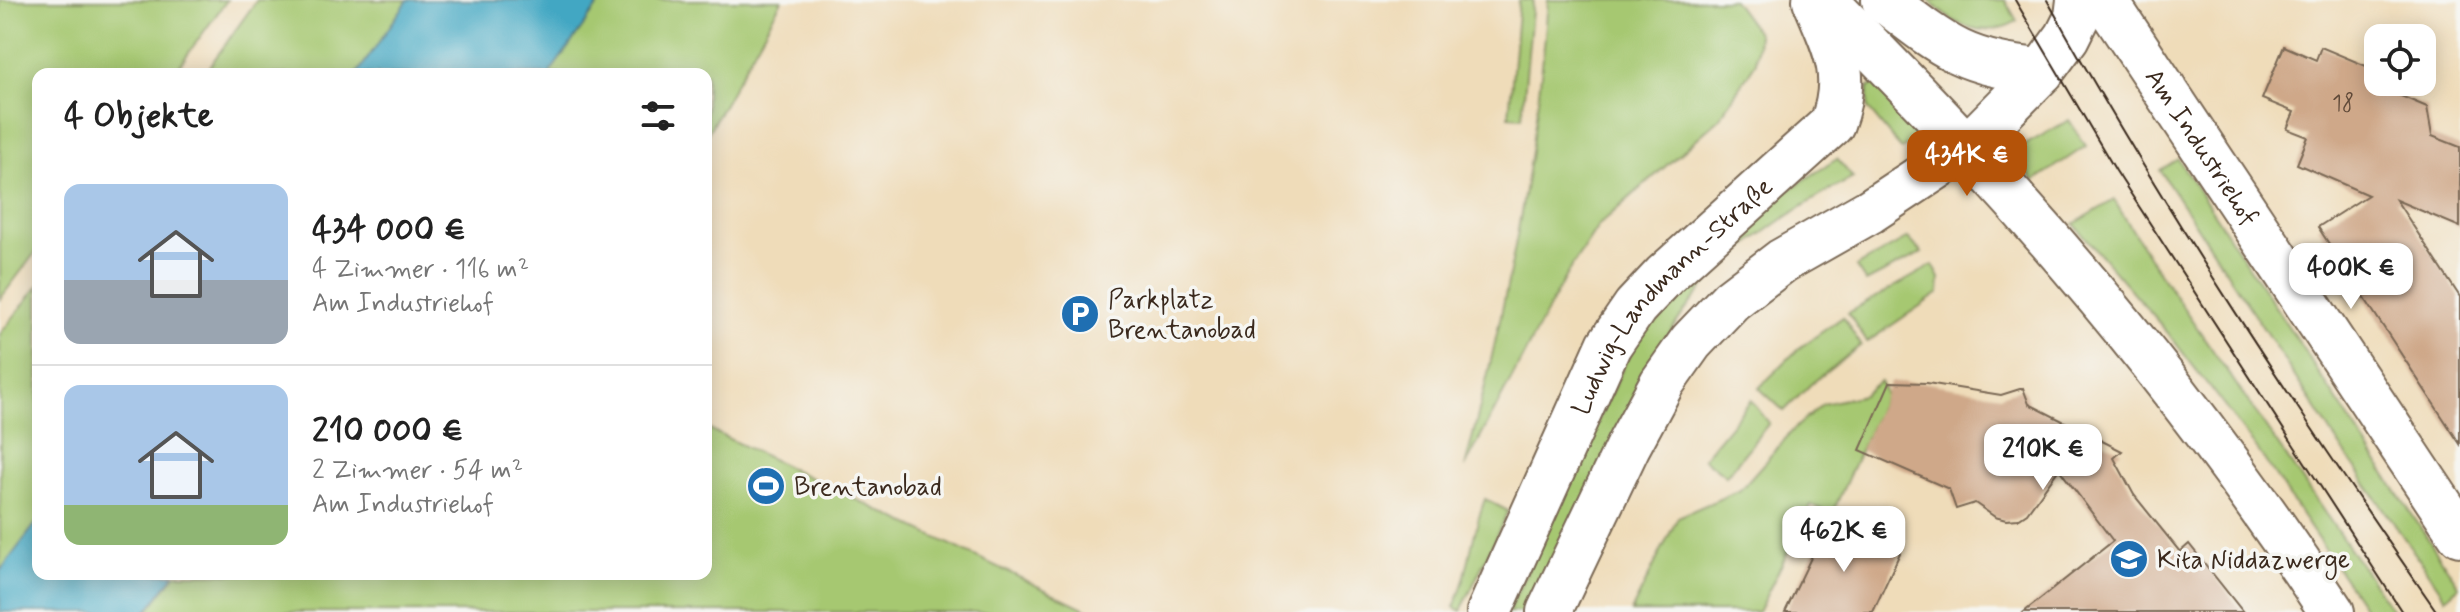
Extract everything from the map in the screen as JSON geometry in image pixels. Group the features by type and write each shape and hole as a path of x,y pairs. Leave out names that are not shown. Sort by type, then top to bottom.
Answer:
{"main road":[{"name":"Ludwig-Landmann-Straße","path":"1489,612 1609,345 1635,307 1665,275 1832,124 1839,107 1841,71 1815,0"},
{"path":"1825,0 1967,147 2136,346 2281,535 2332,612"},
{"path":"1884,0 1958,53 1995,67 2042,71"},
{"name":"Ludwig-Landmann-Straße","path":"1549,612 1628,446 1662,383 1691,342 1731,300 1782,261 1870,211 1967,147 2042,71 2067,37 2077,17 2079,0"},
{"name":"Am Industriehof","path":"2105,0 2460,534"}],"green space":[{"path":"0,0 227,0 177,68 32,68 32,257 0,299"},
{"path":"257,0 408,0 361,68 208,68"},
{"path":"602,0 782,0 712,125 712,68 553,68"},
{"path":"1519,0 1533,0 1522,117 1509,116"},
{"path":"1548,0 1733,0 1758,34 1756,62 1719,119 1599,225 1565,277 1465,467 1517,235 1536,119"},
{"path":"1929,0 2005,0 2017,21 2005,27 1981,30 1948,17"},
{"path":"1876,83 1925,135 1901,149 1868,109 1868,88"},
{"path":"2069,120 2086,146 2034,181 2011,153"},
{"path":"1837,159 1853,178 1759,236 1710,280 1679,319 1641,384 1534,612 1508,612 1634,344 1666,295 1759,209"},
{"path":"2178,159 2459,586 2446,598 2340,446 2160,170"},
{"path":"2114,200 2152,262 2393,612 2367,612 2257,449 2167,332 2074,224"},
{"path":"1908,238 1922,253 1866,282 1856,267"},
{"path":"1933,265 1940,278 1939,293 1867,342 1848,313"},
{"path":"32,294 32,529 0,571 0,334"},
{"path":"1843,317 1861,345 1811,384 1784,411 1759,388 1798,349"},
{"path":"1880,381 1885,395 1832,514 1811,505 1758,612 1631,612 1678,517 1740,490 1794,429 1823,404 1863,395"},
{"path":"1751,400 1769,423 1726,476 1703,458"},
{"name":"Brentanobad","path":"712,431 1092,612 147,612 171,580 712,580"},
{"path":"1485,499 1508,511 1461,611 1454,607"}],"water":[{"path":"408,0 602,0 553,68 361,68"},
{"path":"32,529 32,580 170,580 146,612 0,612 0,571"}],"building":[{"path":"2284,46 2316,60 2321,47 2364,65 2364,96 2401,96 2427,107 2432,136 2460,147 2460,227 2396,200 2460,297 2460,444 2318,227 2368,195 2297,164 2308,137 2287,129 2294,112 2262,99"},
{"path":"1890,382 1927,383 2001,395 2023,388 2029,404 2122,451 2114,458 2134,495 2180,552 2189,544 2243,612 2024,612 2113,541 2059,469 2027,513 2018,519 2006,520 1995,517 1975,503 1956,509 1949,489 1860,450"},
{"path":"1829,520 1900,553 1873,612 1785,612"}],"tram line":[{"path":"2015,0 2116,171 2402,612"},
{"path":"2047,0 2138,157 2234,311 2437,612"}],"place":[{"name":"Parkplatz Brentanobad","path":"1080,314"},
{"name":"Brentanobad","path":"766,486"},
{"name":"Kita Niddazwerge","path":"2129,559"}]}
